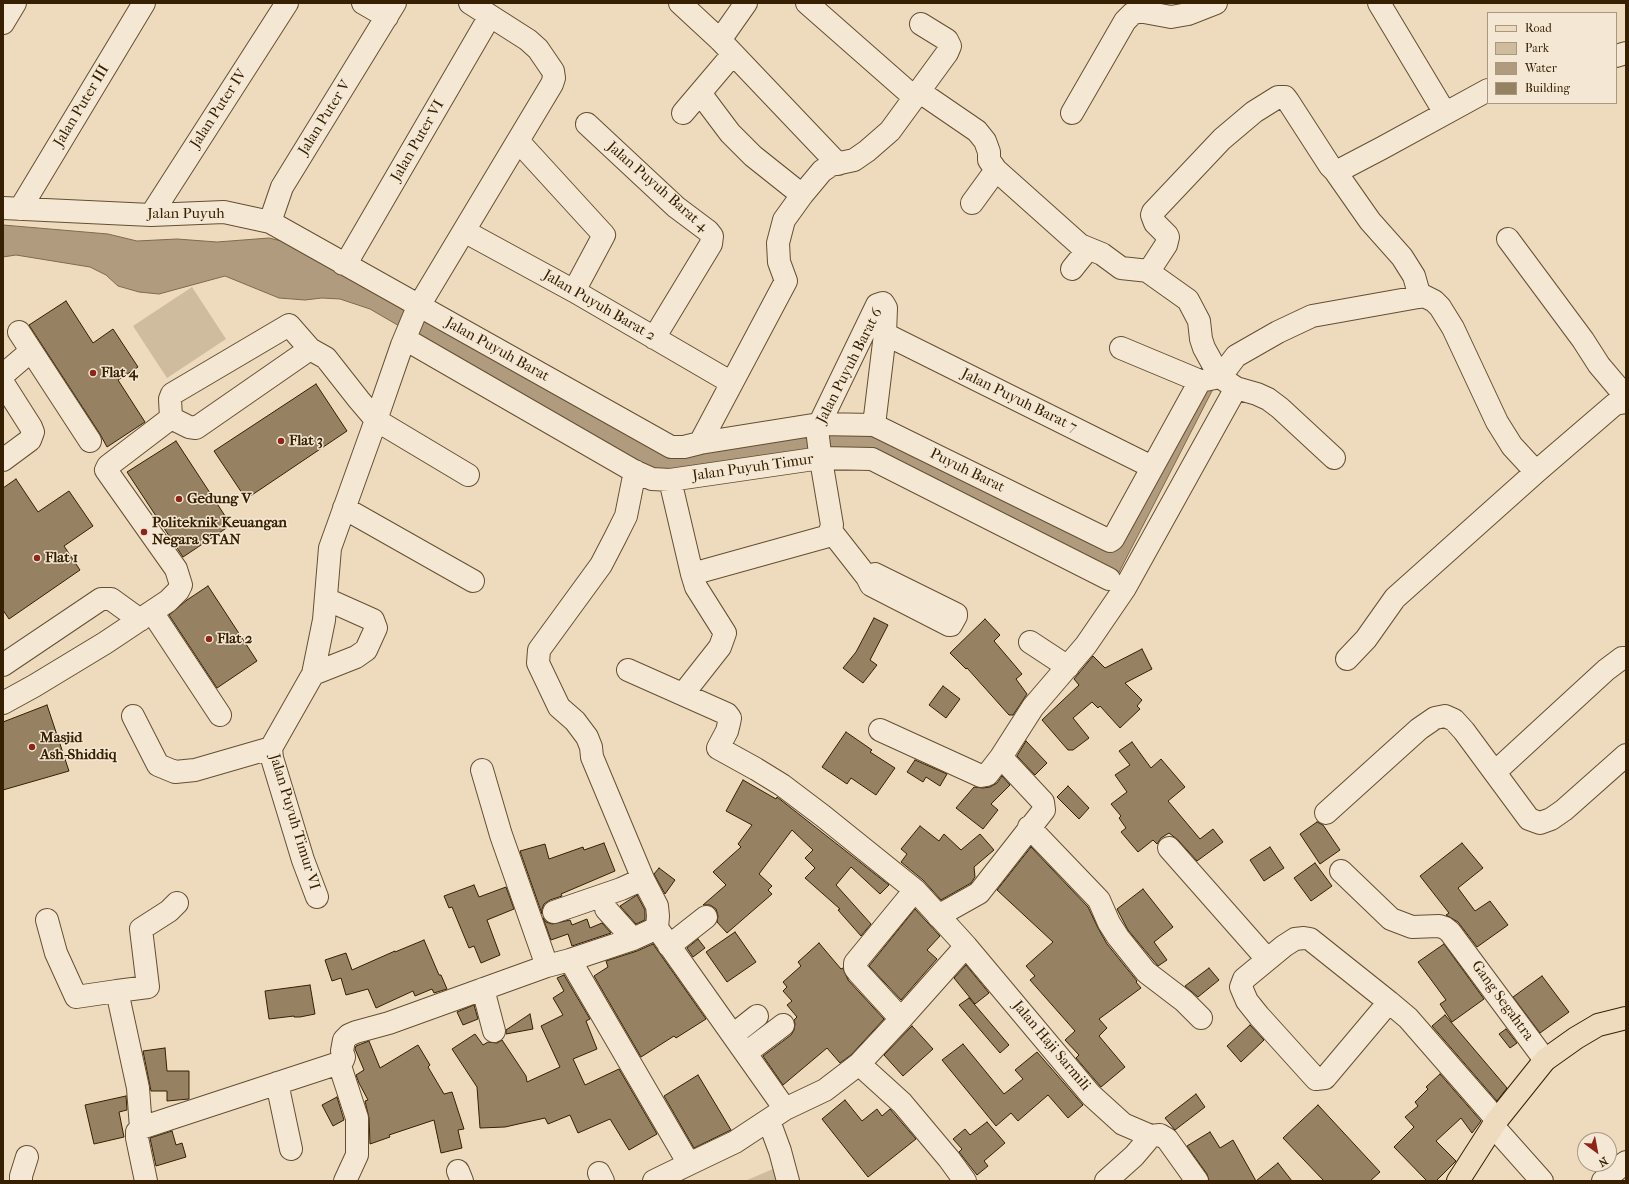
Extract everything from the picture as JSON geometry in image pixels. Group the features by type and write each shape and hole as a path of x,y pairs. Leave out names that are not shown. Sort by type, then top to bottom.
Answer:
{"main road":[{"path":"1458,1181 1495,1123 1545,1060 1576,1038 1598,1025 1626,1018"}],"street":[{"path":"3,23 15,3"},
{"name":"Jalan Puter III","path":"11,209 144,3"},
{"name":"Jalan Puter IV","path":"151,215 287,3"},
{"path":"363,3 391,10"},
{"path":"133,716 158,766 176,772 195,770 271,748 313,674 324,620 330,548 406,337 418,308 552,84 554,78 553,70 538,49 528,40 470,3"},
{"path":"680,3 727,47 838,164"},
{"path":"684,113 700,93 727,47 746,3"},
{"path":"807,3 917,95 940,104 977,131 985,141 989,160 996,170 1080,245 1102,254 1121,268 1149,271 1150,274 1188,300 1199,321 1201,339 1219,382 1148,549 1086,645 1033,707 1002,757 987,775 981,776 880,730"},
{"path":"1072,113 1125,21 1137,12 1154,8 1171,17 1188,14 1216,3"},
{"path":"1379,3 1445,113"},
{"name":"Jalan Puter V","path":"270,222 282,187 391,10"},
{"name":"Jalan Puter VI","path":"343,264 351,255 490,16"},
{"path":"700,443 786,281 779,262 778,243 784,220 822,171 831,165 854,160 890,131 947,53 950,46 947,40 921,24"},
{"path":"1335,171 1340,170 1382,148 1487,91"},
{"path":"700,93 730,133 753,156 802,195"},
{"path":"1149,271 1166,245 1168,237 1155,222 1152,215 1153,212 1222,139 1254,112 1278,97 1285,97 1370,221 1402,257 1414,276 1420,297"},
{"name":"Jalan Puyuh Barat 4","path":"587,124 676,207 708,231 712,236 711,244 654,338"},
{"path":"518,141 604,235 574,291"},
{"path":"972,203 996,170"},
{"name":"Jalan Puyuh","path":"11,209 151,215 224,212 270,222 418,308"},
{"name":"Jalan Puyuh Barat 2","path":"464,231 574,291 732,383"},
{"path":"1508,239 1583,340 1599,365 1626,397"},
{"path":"1072,269 1088,249"},
{"path":"1152,467 1219,382 1236,356 1278,332 1312,316 1424,296 1434,301 1440,307 1453,328 1497,422 1512,446 1536,472"},
{"name":"Jalan Puyuh Barat 6","path":"818,427 877,305 883,303 886,308 885,334"},
{"name":"Jalan Puyuh Barat","path":"418,308 671,447 684,447 700,443 818,427"},
{"path":"171,418 170,399 172,394 287,326 291,326 310,350 326,358 376,420 468,475"},
{"path":"19,332 90,441"},
{"path":"874,425 885,334"},
{"name":"Jalan Puyuh Barat 7","path":"885,334 1152,467"},
{"name":"Jalan Puyuh Timur","path":"406,337 652,480 670,480 820,456 872,459 1109,579"},
{"path":"1121,348 1268,399 1280,408 1334,458"},
{"path":"171,418 189,427 196,428 310,350"},
{"path":"3,375 31,351"},
{"path":"3,383 31,427 32,432 30,440 3,460"},
{"path":"1347,659 1366,639 1395,598 1536,472 1615,404 1626,402"},
{"path":"3,703 34,686 146,616 173,597 178,591 181,585 176,569 106,470 108,466 171,418"},
{"name":"Puyuh Barat","path":"818,427 874,425 1110,541 1113,539 1152,467"},
{"path":"692,574 829,535 832,525 820,456 818,427"},
{"path":"635,471 626,516 615,538 601,565 539,650 538,663 559,707 576,721 587,737 591,747 592,757 643,879 657,906 657,928 746,1053 777,1115 780,1151 788,1181"},
{"path":"628,670 683,694 720,647 725,633 696,587 670,480"},
{"path":"344,508 473,580"},
{"path":"831,531 867,577"},
{"path":"3,665 101,599 111,599 146,616 220,715"},
{"path":"313,674 356,657 366,650 376,628 373,620 326,599"},
{"path":"1030,642 1068,667"},
{"path":"1495,772 1606,670 1622,658 1626,658"},
{"name":"Jalan Haji Sarmili","path":"683,694 729,716 727,731 718,748 782,785 841,830 915,890 966,946 1092,1095 1122,1124 1151,1136 1160,1135 1167,1139 1197,1181"},
{"path":"1326,813 1419,729 1435,718 1445,716 1454,720 1459,725 1529,819 1540,823 1551,819 1564,810 1626,755"},
{"name":"Jalan Puyuh Timur VI","path":"271,748 278,780 303,860 317,897"},
{"path":"938,916 979,893 1044,810 1043,802 1002,757"},
{"path":"482,770 501,835 546,966"},
{"path":"1029,828 1099,900 1118,937 1146,972 1184,1001 1201,1018"},
{"path":"1169,848 1267,959"},
{"name":"Gang Segahtra","path":"1341,871 1391,919 1412,926 1439,926 1445,928 1459,943 1545,1060"},
{"path":"554,912 621,889 643,879"},
{"path":"901,1019 858,972 855,968 855,963 915,890"},
{"path":"47,920 56,953 76,997 148,987 140,929 169,911 177,903"},
{"path":"606,909 633,939"},
{"path":"669,946 706,917"},
{"path":"146,1181 137,1138 137,1132 141,1128 339,1063 344,1057 342,1051 344,1040 349,1035 389,1023 546,966 570,960 633,939 657,928"},
{"path":"1389,1002 1325,1078 1316,1079 1259,1016 1247,1001 1241,987 1244,979 1267,959 1295,939 1310,939 1389,1002 1408,1018 1542,1181"},
{"path":"654,1181 735,1142 777,1115 825,1090 859,1064 966,946"},
{"path":"570,960 689,1164"},
{"path":"483,989 494,1031"},
{"path":"117,991 138,1088 141,1128"},
{"path":"733,1035 757,1016"},
{"path":"746,1053 783,1025"},
{"path":"339,1063 357,1118 358,1155 345,1181"},
{"path":"859,1064 902,1104 966,1181"},
{"path":"277,1083 291,1149"},
{"path":"1106,1181 1134,1156 1151,1136"},
{"path":"21,1181 21,1176 27,1157"},
{"path":"1604,1181 1626,1162"}],"green space":[{"path":"192,287 226,339 167,378 133,326"},
{"path":"782,1165 787,1181 745,1181"}],"water":[{"path":"3,225 108,234 137,241 177,239 217,242 269,238 290,243 667,452 818,432 870,430 1112,550 1201,381 1213,389 1116,578 873,454 677,473 643,468 370,309 340,299 322,298 305,300 279,298 225,276 159,294 139,292 118,286 106,275 90,267 16,255 3,257"}],"building":[{"name":"Flat 4","path":"66,301 93,343 113,329 138,367 118,380 145,422 107,447 29,325"},
{"name":"Flat 3","path":"316,384 347,431 246,499 214,451"},
{"name":"Gedung V","path":"176,441 231,525 183,557 127,472"},
{"name":"Flat 1","path":"16,479 38,512 69,491 93,526 64,546 80,570 9,619 3,610 3,488"},
{"name":"Flat 2","path":"208,586 257,661 217,688 169,615 187,600"},
{"path":"874,618 888,625 870,660 877,665 863,683 843,668 856,652"},
{"path":"985,619 1000,635 994,641 1022,674 1016,679 1027,694 1013,715 1009,715 967,668 966,669 950,653"},
{"path":"1142,649 1152,669 1125,683 1142,700 1137,706 1140,709 1120,728 1100,706 1098,708 1092,702 1073,718 1089,738 1073,750 1068,750 1042,720 1079,685 1074,679 1093,656 1105,668"},
{"path":"943,686 960,699 946,718 929,705"},
{"name":"Masjid Ash-Shiddiq","path":"47,705 69,771 3,790 3,722"},
{"path":"846,732 872,750 870,752 895,768 876,795 851,778 847,784 822,767"},
{"path":"1026,741 1047,763 1035,775 1017,756"},
{"path":"1132,742 1151,768 1161,759 1185,787 1168,801 1200,839 1213,829 1223,842 1197,861 1178,840 1169,833 1161,838 1157,844 1153,840 1138,852 1121,832 1126,828 1119,818 1121,816 1111,804 1127,792 1115,775 1130,765 1119,751"},
{"path":"915,760 947,774 940,786 926,777 923,782 907,772"},
{"path":"1002,776 1010,785 991,804 998,810 983,829 956,808 974,787 990,787 997,783"},
{"path":"743,780 776,799 777,797 889,885 880,894 851,867 836,885 871,924 861,936 838,910 840,909 805,878 815,868 805,858 813,850 792,830 759,874 772,886 768,890 772,894 727,933 717,922 718,916 716,909 710,905 703,905 726,885 713,872 741,847 738,844 752,825 726,811"},
{"path":"1068,786 1089,808 1079,819 1057,797"},
{"path":"1317,822 1323,825 1340,850 1320,864 1300,834"},
{"path":"920,826 939,841 944,834 961,850 980,834 994,850 974,867 975,877 971,883 941,900 923,880 901,862 907,854 901,849"},
{"path":"604,843 615,871 561,894 562,896 550,900 544,904 542,914 520,851 545,844 549,859 583,847 584,850"},
{"path":"1462,843 1483,868 1458,888 1475,911 1490,901 1508,925 1477,947 1458,922 1446,915 1449,913 1420,876"},
{"path":"1031,847 1088,907 1107,944 1141,988 1099,1019 1107,1028 1099,1036 1125,1067 1101,1087 1076,1058 1079,1055 1065,1040 1075,1031 1030,980 1035,976 1026,966 1053,942 997,890"},
{"path":"1270,847 1284,868 1264,881 1250,860"},
{"path":"1315,863 1332,886 1311,901 1294,878"},
{"path":"659,868 675,880 665,894 654,874"},
{"path":"474,885 479,897 506,887 514,909 487,920 500,955 481,963 474,946 469,948 452,907 449,908 444,896"},
{"path":"1143,889 1173,927 1154,942 1167,960 1158,966 1128,930 1117,909"},
{"path":"637,895 645,910 645,920 636,924 620,906"},
{"path":"915,909 940,936 927,950 937,959 901,1000 869,966"},
{"path":"543,918 546,922 552,924 570,920 572,925 587,919 590,928 602,923 611,933 572,946 568,934 551,940"},
{"path":"735,932 756,962 727,982 706,952"},
{"path":"698,939 705,948 693,957 687,948"},
{"path":"424,940 439,975 441,975 447,989 434,993 432,989 415,996 413,991 376,1008 368,989 346,995 341,978 332,981 325,960 346,953 352,970"},
{"path":"819,943 841,969 843,968 848,980 884,1019 851,1055 840,1063 827,1048 783,1085 763,1056 791,1035 794,1030 794,1020 797,1017 787,1005 792,1001 783,991 787,987 783,982 801,966 798,962"},
{"path":"653,944 706,1019 676,1038 674,1036 641,1057 594,976 608,967 606,961"},
{"path":"1444,944 1484,999 1452,1022 1440,1004 1446,1000 1418,962"},
{"path":"966,965 989,993 975,1004 954,978"},
{"path":"1209,968 1219,980 1198,997 1185,986"},
{"path":"564,975 590,1019 586,1021 597,1049 573,1059 585,1085 619,1069 657,1134 629,1150 610,1119 578,1133 570,1115 548,1124 545,1118 505,1127 480,1128 477,1087 452,1049 475,1034 483,1045 488,1042 497,1043 502,1040 526,1076 527,1082 560,1067 541,1026 563,1015 553,998 564,991 557,978"},
{"path":"1542,976 1569,1012 1540,1033 1513,997"},
{"path":"310,985 315,1014 300,1017 294,1016 269,1019 265,991"},
{"path":"969,998 1009,1045 1000,1053 959,1005"},
{"path":"474,1005 478,1019 463,1025 457,1012"},
{"path":"530,1014 533,1029 506,1034 506,1030"},
{"path":"1445,1015 1507,1088 1497,1101 1432,1026"},
{"path":"1250,1025 1264,1040 1241,1062 1227,1046"},
{"path":"912,1026 933,1049 903,1076 884,1055"},
{"path":"1506,1029 1517,1043 1510,1048 1499,1034"},
{"path":"369,1041 380,1068 418,1045 430,1065 428,1067 444,1094 452,1092 464,1129 458,1130 462,1148 441,1153 434,1120 389,1135 390,1137 370,1144 369,1118 365,1101 368,1100 356,1075 364,1070 355,1049 356,1046"},
{"path":"963,1044 1004,1094 1023,1079 1015,1070 1037,1052 1083,1105 1068,1118 1048,1095 1018,1121 1011,1113 996,1126 942,1060"},
{"path":"165,1048 167,1071 189,1071 189,1099 167,1101 167,1091 151,1091 143,1051"},
{"path":"1440,1074 1481,1121 1472,1133 1461,1118 1436,1141 1456,1161 1436,1181 1427,1181 1394,1147 1414,1127 1405,1117 1418,1106 1415,1102 1428,1089 1426,1087"},
{"path":"698,1075 731,1130 694,1148 664,1096"},
{"path":"1196,1094 1205,1107 1175,1130 1165,1118"},
{"path":"126,1096 127,1110 119,1112 124,1137 94,1144 85,1105"},
{"path":"337,1097 344,1120 333,1126 322,1105"},
{"path":"845,1100 862,1121 877,1109 882,1116 890,1109 916,1139 868,1177 822,1119"},
{"path":"1318,1105 1380,1172 1370,1181 1324,1181 1283,1138"},
{"path":"987,1122 1005,1143 984,1161 988,1166 977,1175 959,1152 962,1149 953,1139 965,1129 970,1135"},
{"path":"172,1131 176,1145 182,1143 186,1157 156,1166 150,1138"},
{"path":"1210,1132 1220,1148 1233,1140 1256,1181 1209,1181 1207,1174 1187,1146"},
{"path":"1278,1163 1292,1181 1256,1181"}],"place":[{"name":"Flat 4","path":"93,373"},
{"name":"Flat 3","path":"281,441"},
{"name":"Gedung V","path":"179,499"},
{"name":"Politeknik Keuangan Negara STAN","path":"144,532"},
{"name":"Flat 1","path":"37,558"},
{"name":"Flat 2","path":"209,639"},
{"name":"Masjid Ash-Shiddiq","path":"32,747"}]}
